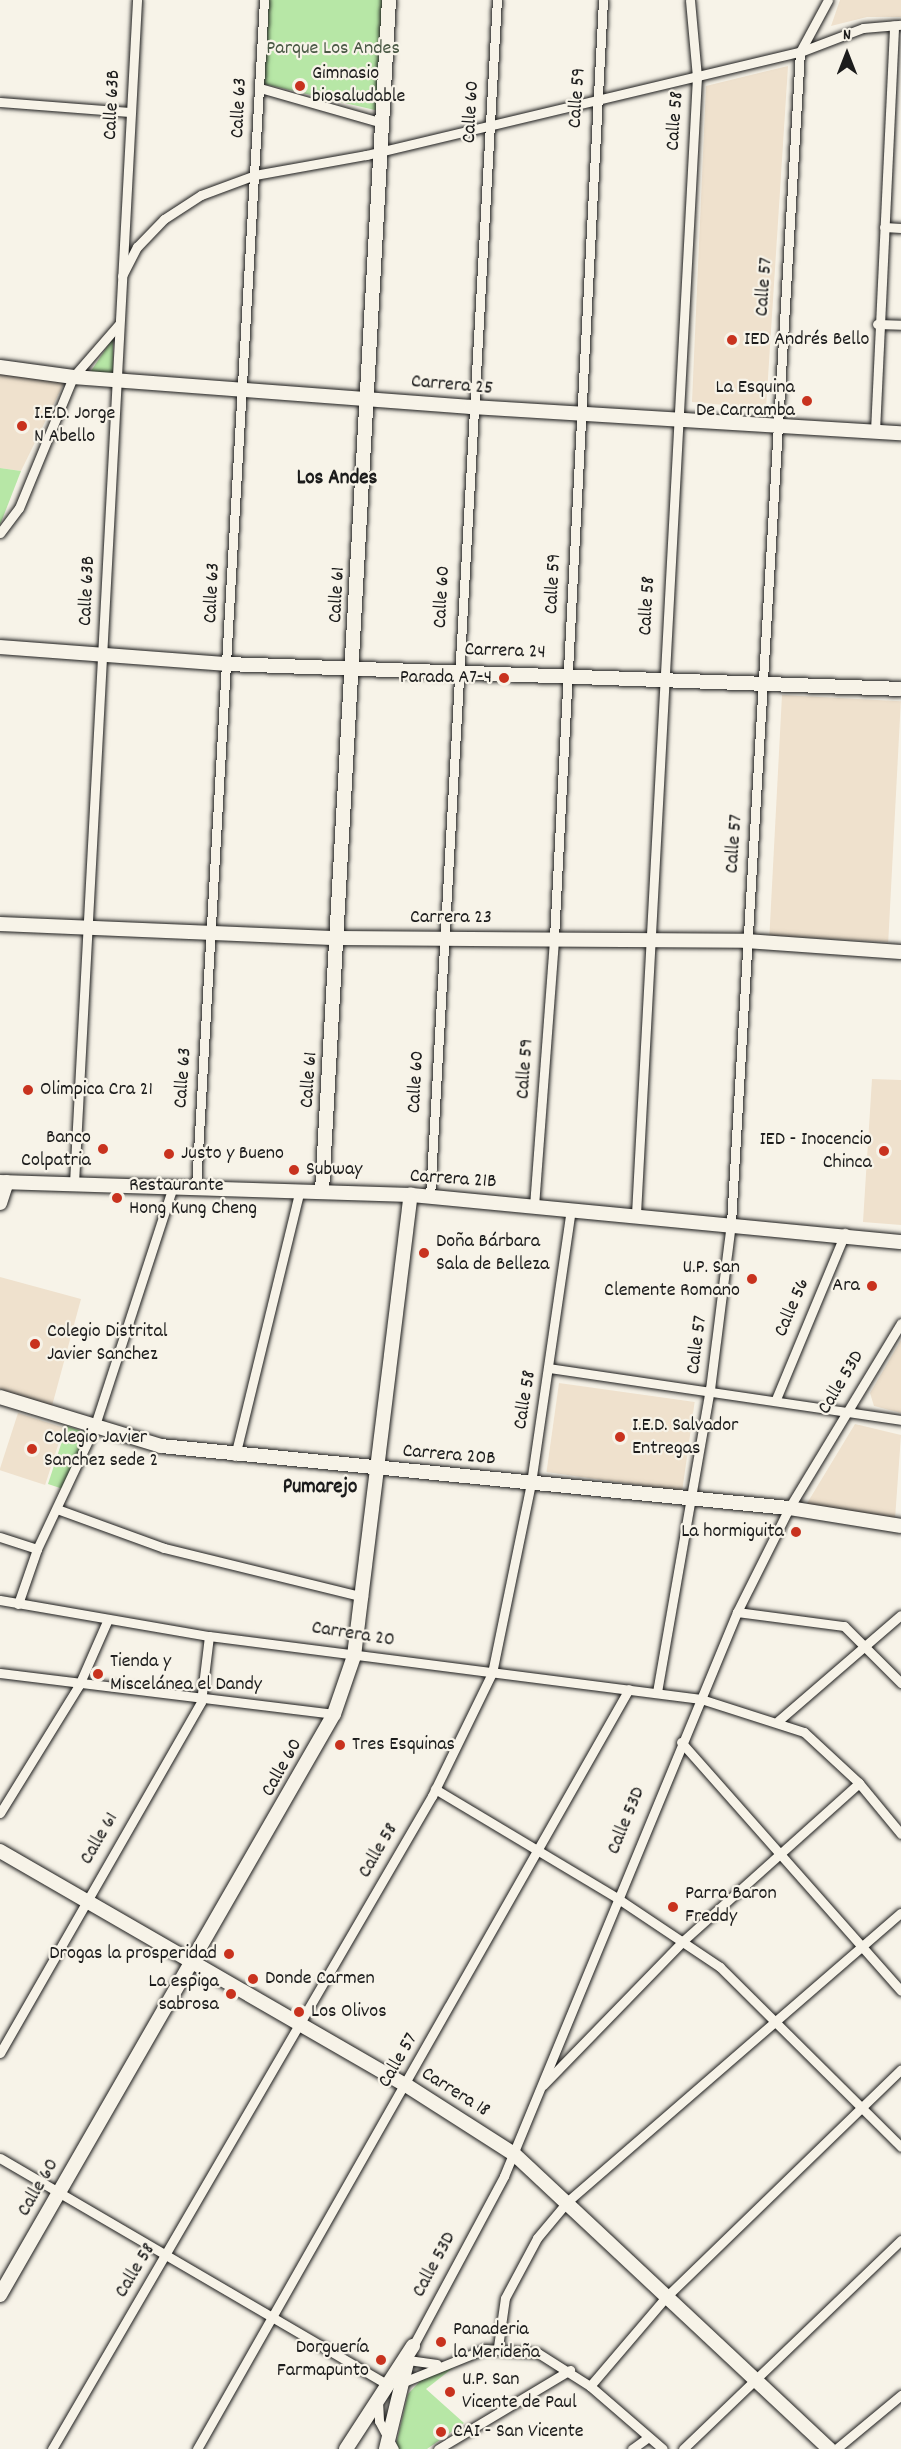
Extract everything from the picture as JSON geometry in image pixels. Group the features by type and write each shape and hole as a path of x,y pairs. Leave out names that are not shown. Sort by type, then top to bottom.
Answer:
{"street":[{"name":"Calle 63B","path":"74,1183 137,0"},
{"name":"Calle 63","path":"196,1187 264,0"},
{"name":"Calle 61","path":"322,1191 369,399 389,0"},
{"name":"Calle 60","path":"430,1197 471,407 491,124 497,0"},
{"name":"Calle 59","path":"534,1206 554,938 603,0"},
{"name":"Calle 58","path":"636,1214 675,422 697,77 690,0"},
{"name":"Calle 57","path":"657,1692 710,1389 731,1222 764,680 774,427 800,52 828,0"},
{"path":"121,278 138,247 164,219 201,195 255,175 366,154 382,148 697,77 800,52 863,28 897,25 877,324 875,431"},
{"path":"260,88 382,123"},
{"path":"0,102 130,112"},
{"path":"891,127 901,127"},
{"path":"884,227 901,228"},
{"path":"0,532 19,508 73,377 119,324"},
{"path":"877,324 901,325"},
{"name":"Carrera 25","path":"0,367 73,377 675,422 901,433"},
{"name":"Carrera 24","path":"0,646 227,663 662,676 901,689"},
{"name":"Carrera 23","path":"0,924 338,938 747,941 901,952"},
{"path":"0,1203 3,1182"},
{"name":"Carrera 21B","path":"3,1182 322,1191 430,1197 846,1232 901,1242"},
{"path":"18,1604 37,1549 94,1428 173,1186"},
{"path":"235,1456 300,1191"},
{"name":"Calle 60","path":"0,2295 195,1964 334,1714 354,1656 363,1597 376,1470 411,1196"},
{"name":"Calle 58","path":"52,2449 168,2254 435,1789 492,1673 531,1483 571,1209"},
{"name":"Calle 56","path":"776,1399 846,1232"},
{"name":"Calle 53D","path":"389,2447 394,2383 513,2154 681,1742 737,1612 789,1508 901,1323"},
{"path":"549,1368 710,1389 901,1420"},
{"name":"Carrera 20B","path":"0,1397 94,1428 235,1456 789,1508 901,1526"},
{"path":"57,1509 164,1548 363,1597"},
{"path":"0,1537 37,1549"},
{"name":"Carrera 20","path":"0,1600 208,1636 701,1699 778,1721 824,1746 859,1783 901,1834"},
{"path":"737,1612 829,1622 844,1626 866,1644 901,1683"},
{"path":"778,1721 901,1615"},
{"path":"0,1812 78,1685 108,1619"},
{"name":"Calle 61","path":"0,2053 201,1702 208,1636"},
{"path":"0,1674 201,1702 334,1714"},
{"name":"Calle 57","path":"197,2449 540,1854 629,1689"},
{"path":"681,1742 901,1991"},
{"path":"540,2089 684,1940 781,1857 859,1783"},
{"path":"435,1789 684,1940 753,1995 901,2147"},
{"name":"Carrera 18","path":"0,1851 406,2085 513,2154 568,2200 666,2297 756,2378 829,2449"},
{"path":"498,2347 505,2298 537,2238 568,2200 864,1948 901,1913"},
{"path":"590,2386 666,2297 861,2105 901,2069"},
{"path":"0,2158 58,2194 394,2383"},
{"path":"683,2449 901,2240"},
{"name":"Calle 53D","path":"394,2383 408,2360 413,2346"},
{"path":"346,2449 378,2399 394,2383 445,2362 498,2347 538,2353 570,2370 646,2439 663,2449"},
{"path":"408,2360 445,2362"},
{"path":"438,2449 570,2370"},
{"path":"836,2449 901,2395"},
{"path":"378,2399 379,2421 389,2447"},
{"path":"632,2449 646,2439"}],"shaded area":[{"path":"840,0 901,0 901,17 867,17 831,26"},
{"path":"788,66 766,409 692,402 706,86"},
{"name":"I.E.D. Jorge N Abello","path":"0,373 64,383 21,471 0,468"},
{"path":"782,695 901,701 888,942 769,936"},
{"name":"IED - Inocencio Chinca","path":"872,1079 901,1080 901,1225 863,1222"},
{"name":"Colegio Distrital Javier Sanchez","path":"0,1277 81,1299 52,1406 0,1389"},
{"path":"901,1340 901,1413 874,1406 870,1393"},
{"name":"I.E.D. Salvador Entregas","path":"559,1383 695,1402 682,1491 546,1472"},
{"name":"Colegio Javier Sanchez sede 2","path":"18,1413 64,1428 45,1485 0,1470"},
{"path":"855,1424 901,1435 895,1519 806,1505"}],"green space":[{"name":"Parque Los Andes","path":"268,0 385,0 379,111 264,84"},
{"path":"113,338 113,377 89,374"},
{"path":"0,468 21,471 0,525"},
{"path":"67,1426 88,1433 63,1489 48,1484"},
{"path":"452,2363 454,2367 426,2389 464,2423 427,2449 395,2449 408,2394 424,2377"}],"place":[{"name":"Gimnasio biosaludable","path":"300,86"},
{"name":"IED Andrés Bello","path":"732,340"},
{"name":"La Esquina De Carramba","path":"807,401"},
{"name":"I.E.D. Jorge N Abello","path":"22,426"},
{"name":"Parada A7-4","path":"504,678"},
{"name":"Olimpica Cra 21","path":"28,1090"},
{"name":"Banco Colpatria","path":"103,1149"},
{"name":"IED - Inocencio Chinca","path":"884,1151"},
{"name":"Justo y Bueno","path":"169,1154"},
{"name":"Subway","path":"294,1170"},
{"name":"Restaurante Hong Kung Cheng","path":"117,1198"},
{"name":"Doña Bárbara Sala de Belleza","path":"424,1253"},
{"name":"U.P. San Clemente Romano","path":"752,1279"},
{"name":"Ara","path":"872,1286"},
{"name":"Colegio Distrital Javier Sanchez","path":"35,1344"},
{"name":"I.E.D. Salvador Entregas","path":"620,1437"},
{"name":"Colegio Javier Sanchez sede 2","path":"32,1449"},
{"name":"La hormiguita","path":"796,1532"},
{"name":"Tienda y Miscelánea el Dandy","path":"98,1674"},
{"name":"Tres Esquinas","path":"340,1745"},
{"name":"Parra Baron Freddy","path":"673,1907"},
{"name":"Drogas la prosperidad","path":"229,1954"},
{"name":"Donde Carmen","path":"253,1979"},
{"name":"La espiga sabrosa","path":"231,1994"},
{"name":"Los Olivos","path":"299,2012"},
{"name":"Panaderia la Merideña","path":"441,2342"},
{"name":"Dorguería Farmapunto","path":"381,2360"},
{"name":"U.P. San Vicente de Paul","path":"450,2392"},
{"name":"CAI - San Vicente","path":"441,2432"}],"district":[{"name":"Los Andes","path":"337,479"},
{"name":"Pumarejo","path":"320,1488"}]}
